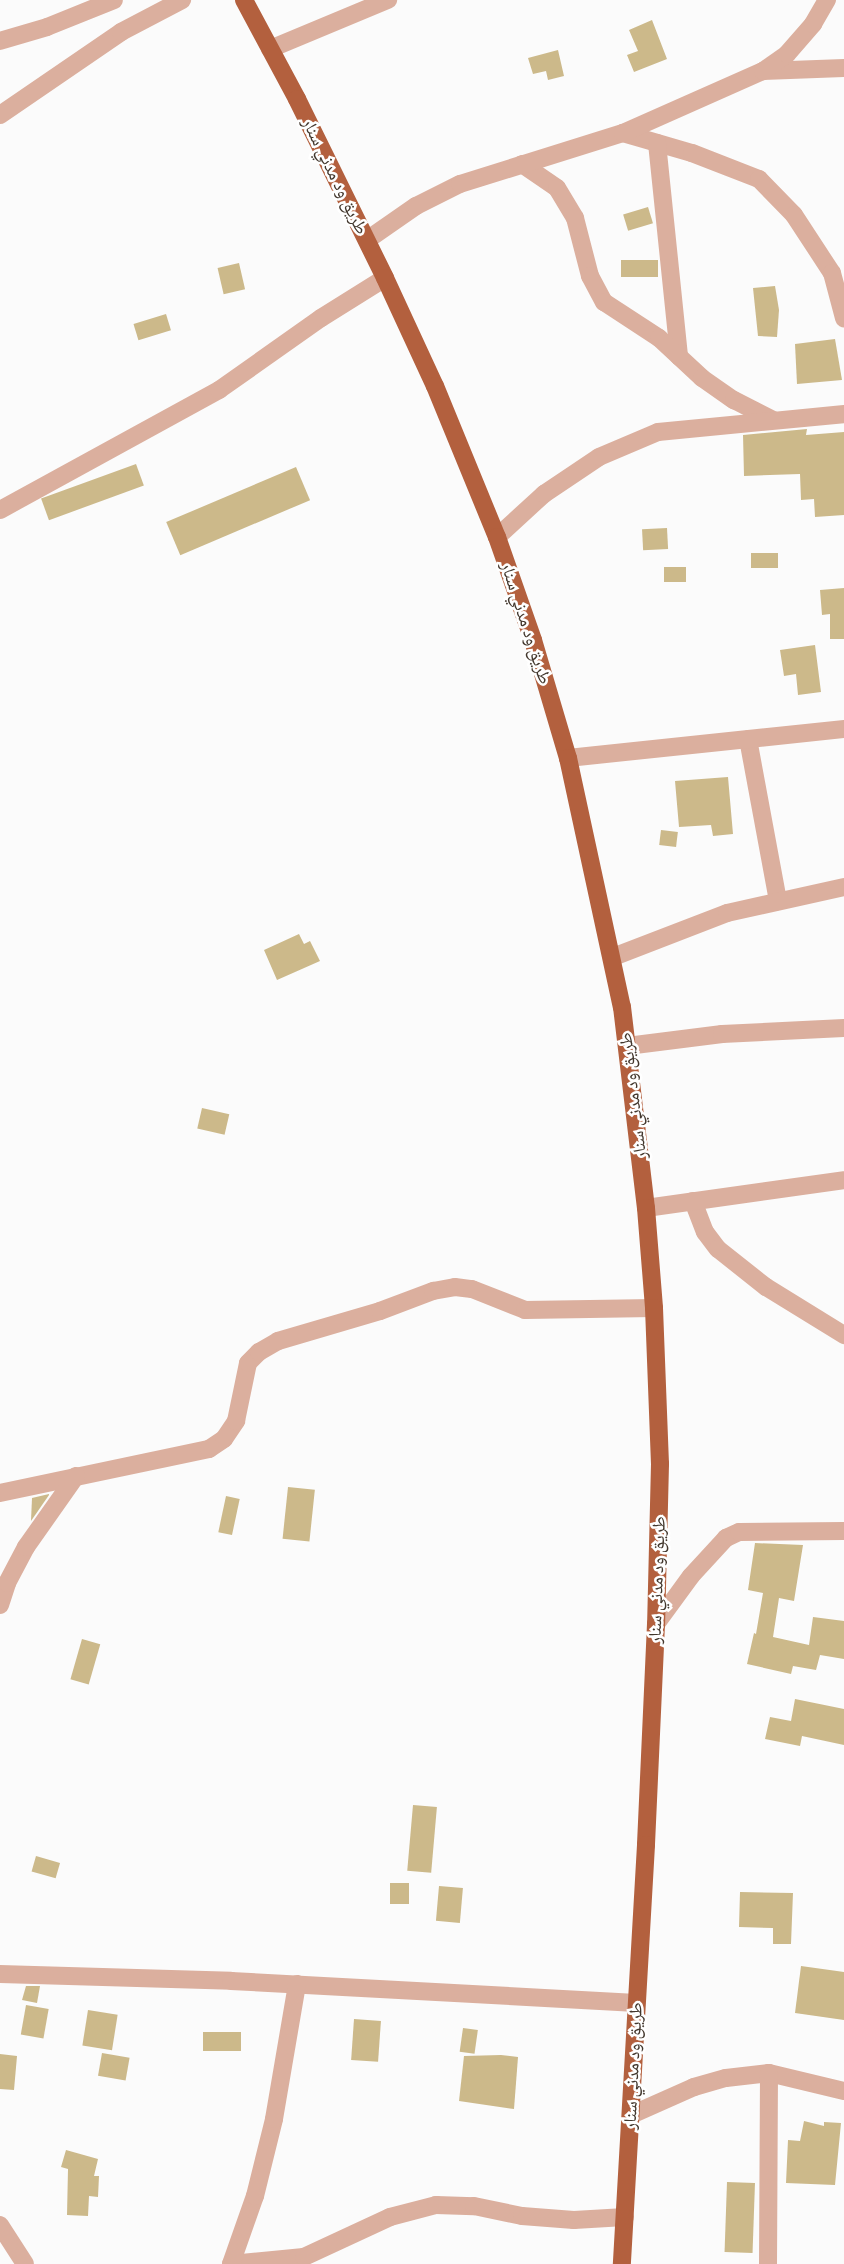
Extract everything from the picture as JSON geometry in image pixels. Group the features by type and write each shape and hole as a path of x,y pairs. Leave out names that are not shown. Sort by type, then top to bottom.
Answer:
{"highway":[{"name":"طريق ود مدني سنار","path":"244,0 385,278 435,386 497,537 533,640 568,758 613,957 627,1046 646,1209 654,1308 660,1464 656,1624 622,2264"}],"street":[{"path":"0,41 47,27 114,0"},
{"path":"0,115 121,32 182,0"},
{"path":"270,49 388,0"},
{"path":"367,240 416,206 460,184 623,133 763,71 787,54 813,24 827,0"},
{"path":"763,71 844,68"},
{"path":"623,133 759,179 794,215 832,273 844,318"},
{"path":"657,143 680,357"},
{"path":"522,164 557,189 574,218 590,276 604,302 659,338 702,378 734,400 773,420"},
{"path":"0,510 219,390 321,318 385,278"},
{"path":"497,537 544,494 599,457 658,432 844,414"},
{"path":"568,758 844,729"},
{"path":"748,739 778,901"},
{"path":"613,957 727,913 844,887"},
{"path":"627,1046 722,1034 844,1028"},
{"path":"646,1209 844,1180"},
{"path":"693,1201 705,1232 718,1249 766,1287 844,1335"},
{"path":"0,1492 209,1449 224,1439 236,1421 248,1363 259,1352 278,1341 380,1311 434,1291 455,1287 472,1289 525,1310 654,1308"},
{"path":"0,1605 7,1583 26,1547 76,1476"},
{"path":"656,1624 691,1576 726,1538 739,1532 844,1531"},
{"path":"0,1974 297,1984 636,2003"},
{"path":"297,1984 274,2119 255,2196 231,2264 304,2257 390,2217 436,2205 474,2206 522,2216 574,2220 625,2217"},
{"path":"768,2264 769,2073"},
{"path":"631,2115 694,2087 726,2078 769,2073 844,2091"},
{"path":"0,2225 25,2264"}],"building":[{"path":"652,20 667,59 634,72 627,55 638,51 629,30"},
{"path":"558,50 564,76 548,80 546,71 533,74 528,58"},
{"path":"648,207 653,223 628,231 623,215"},
{"path":"621,260 658,260 658,277 621,277"},
{"path":"239,263 245,289 224,294 218,268"},
{"path":"775,286 779,310 777,337 758,336 753,288"},
{"path":"166,314 171,330 138,340 133,324"},
{"path":"835,339 842,380 797,384 795,344"},
{"path":"807,429 806,435 844,432 844,515 815,517 814,499 801,500 800,474 744,476 743,435"},
{"path":"136,464 144,486 49,520 41,499"},
{"path":"296,467 310,500 180,555 166,522"},
{"path":"667,528 668,549 643,550 642,529"},
{"path":"751,553 778,553 778,568 751,568"},
{"path":"664,567 686,567 686,582 664,582"},
{"path":"844,588 844,639 830,639 830,614 822,615 820,590"},
{"path":"815,645 821,692 798,695 796,674 784,676 780,650"},
{"path":"728,777 733,834 713,836 711,825 679,827 675,781"},
{"path":"661,830 678,832 676,847 659,845"},
{"path":"299,934 304,944 310,941 320,961 277,980 264,950"},
{"path":"202,1108 229,1114 225,1135 197,1128"},
{"path":"288,1487 315,1490 309,1542 283,1539"},
{"path":"49,1495 31,1521 32,1498"},
{"path":"226,1496 240,1499 232,1535 218,1532"},
{"path":"755,1543 803,1545 794,1601 779,1598 773,1637 809,1645 813,1617 844,1621 844,1659 820,1655 816,1670 793,1666 791,1674 747,1664 754,1633 756,1634 763,1593 748,1590"},
{"path":"82,1639 100,1644 89,1685 70,1679"},
{"path":"795,1699 844,1709 844,1745 802,1736 800,1746 765,1739 770,1717 791,1721"},
{"path":"413,1805 437,1807 431,1873 407,1871"},
{"path":"36,1856 60,1863 56,1878 32,1871"},
{"path":"390,1883 409,1883 409,1904 390,1904"},
{"path":"439,1886 463,1888 460,1923 436,1921"},
{"path":"740,1892 793,1893 791,1944 773,1944 773,1928 739,1927"},
{"path":"801,1966 844,1972 844,2020 795,2013"},
{"path":"26,1986 40,1986 37,2003 22,2000"},
{"path":"26,2005 49,2009 43,2039 21,2035"},
{"path":"88,2010 118,2015 112,2050 82,2046"},
{"path":"354,2019 381,2021 378,2062 351,2060"},
{"path":"463,2028 478,2030 475,2054 460,2052"},
{"path":"203,2032 241,2032 241,2051 203,2051"},
{"path":"102,2053 130,2058 126,2081 98,2076"},
{"path":"0,2054 17,2056 14,2090 0,2089"},
{"path":"464,2056 518,2057 514,2109 459,2101"},
{"path":"804,2121 824,2126 824,2122 841,2123 835,2185 786,2183 788,2140 800,2141"},
{"path":"66,2150 98,2159 94,2176 99,2176 98,2197 89,2196 88,2216 67,2215 68,2169 61,2167"},
{"path":"727,2182 755,2183 753,2253 725,2252"}]}
